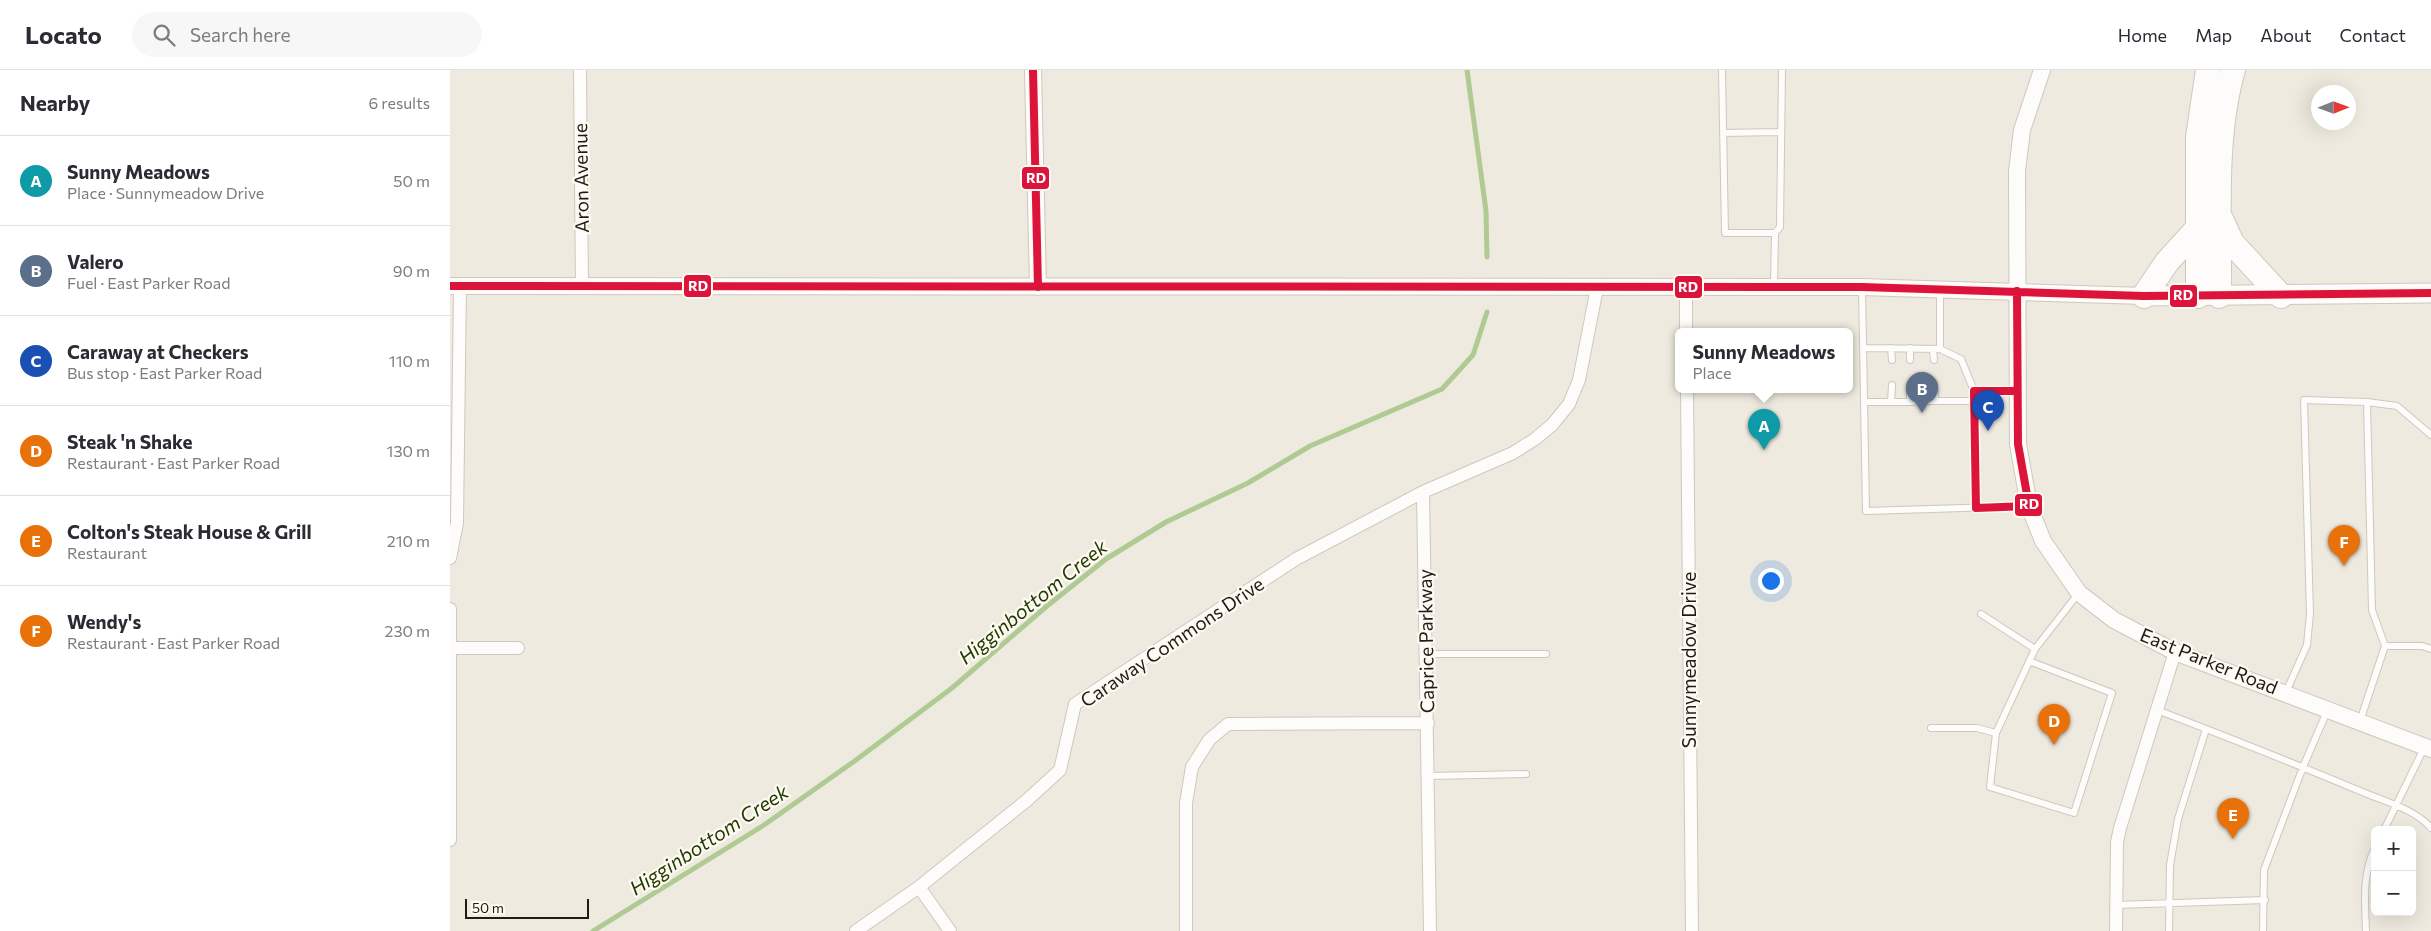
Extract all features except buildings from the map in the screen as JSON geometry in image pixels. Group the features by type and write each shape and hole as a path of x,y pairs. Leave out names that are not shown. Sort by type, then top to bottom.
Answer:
{"highway":[{"path":"2208,70 2198,137 2197,229 2209,296"},
{"path":"2209,296 2220,217 2221,145 2225,105 2233,70"},
{"path":"2220,217 2232,243 2281,296"},
{"path":"2144,296 2167,262 2197,229"}],"main road":[{"path":"2144,296 2431,293"}],"street":[{"name":"Aron Avenue","path":"580,70 582,287"},
{"path":"1033,70 1038,287"},
{"name":"East Parker Road","path":"2042,70 2022,130 2017,171 2017,391 2018,444 2029,506 2043,541 2079,593 2114,620 2175,652 2286,692 2428,747"},
{"path":"450,558 457,523 455,286 1862,287 2144,296"},
{"path":"1423,492 1513,453 1536,439 1562,414 1570,404 1579,380 1597,288"},
{"path":"1686,288 1686,328"},
{"name":"Sunnymeadow Drive","path":"1687,393 1692,931"},
{"name":"Caprice Parkway","path":"1186,931 1186,804 1192,767 1209,740 1228,724 1428,723 1423,492"},
{"name":"Caraway Commons Drive","path":"856,931 919,887 1026,801 1060,770 1075,704 1296,560 1423,492"},
{"path":"450,608 450,840"},
{"path":"451,648 518,648"},
{"path":"2116,931 2117,842 2175,652"},
{"path":"1428,723 1430,931"},
{"path":"919,887 950,931"}],"lane":[{"path":"1722,70 1725,233 1775,232 1780,227 1782,70"},
{"path":"1723,133 1780,132"},
{"path":"1774,287 1775,232"},
{"path":"1862,287 1866,512 2029,506"},
{"path":"1934,360 1940,288"},
{"path":"1864,348 1936,349 1960,359 1974,391 1976,508"},
{"path":"1892,348 1892,360"},
{"path":"1910,348 1910,360"},
{"path":"1865,402 1912,402 1910,384"},
{"path":"1934,384 1932,401 1974,401"},
{"path":"1891,402 1892,385"},
{"path":"1974,391 2017,391"},
{"path":"2286,692 2307,644 2310,614 2304,400 2367,402 2398,406 2431,435"},
{"path":"2360,720 2386,646 2372,610 2367,402"},
{"path":"2029,661 2112,693 2074,813 1990,787 1996,733 2034,649 2079,593"},
{"path":"1981,614 2034,649"},
{"path":"2386,646 2422,646 2431,649"},
{"path":"1426,654 1546,654"},
{"path":"2263,931 2264,870 2303,767 2328,708"},
{"path":"2157,710 2303,767 2395,806 2423,819 2431,828"},
{"path":"1931,728 1977,728 1996,733"},
{"path":"2169,931 2170,865 2178,819 2206,729"},
{"path":"2386,826 2428,747"},
{"path":"1428,776 1526,774"},
{"path":"2366,931 2365,890 2368,862 2371,856"},
{"path":"2116,905 2265,900"}],"waterway":[{"name":"Higginbottom Creek","path":"1467,70 1486,211 1487,257"},
{"name":"Higginbottom Creek","path":"593,931 764,825 856,760 952,688 1047,606 1106,559 1166,522 1248,483 1310,446 1442,389 1473,355 1487,312"}],"transit line":[{"name":"RD","path":"1033,70 1038,287"},
{"name":"RD","path":"450,286 1862,287 2144,296 2431,293"},
{"name":"RD","path":"2017,291 2018,444 2029,506 1976,508 1974,391 2017,391"}],"place":[{"name":"Valero","path":"1922,413"},
{"name":"Caraway at Checkers","path":"1988,431"},
{"name":"Sunny Meadows","path":"1764,450"},
{"name":"Wendy's","path":"2344,566"},
{"name":"Steak 'n Shake","path":"2054,745"},
{"name":"Colton's Steak House & Grill","path":"2233,839"}]}
